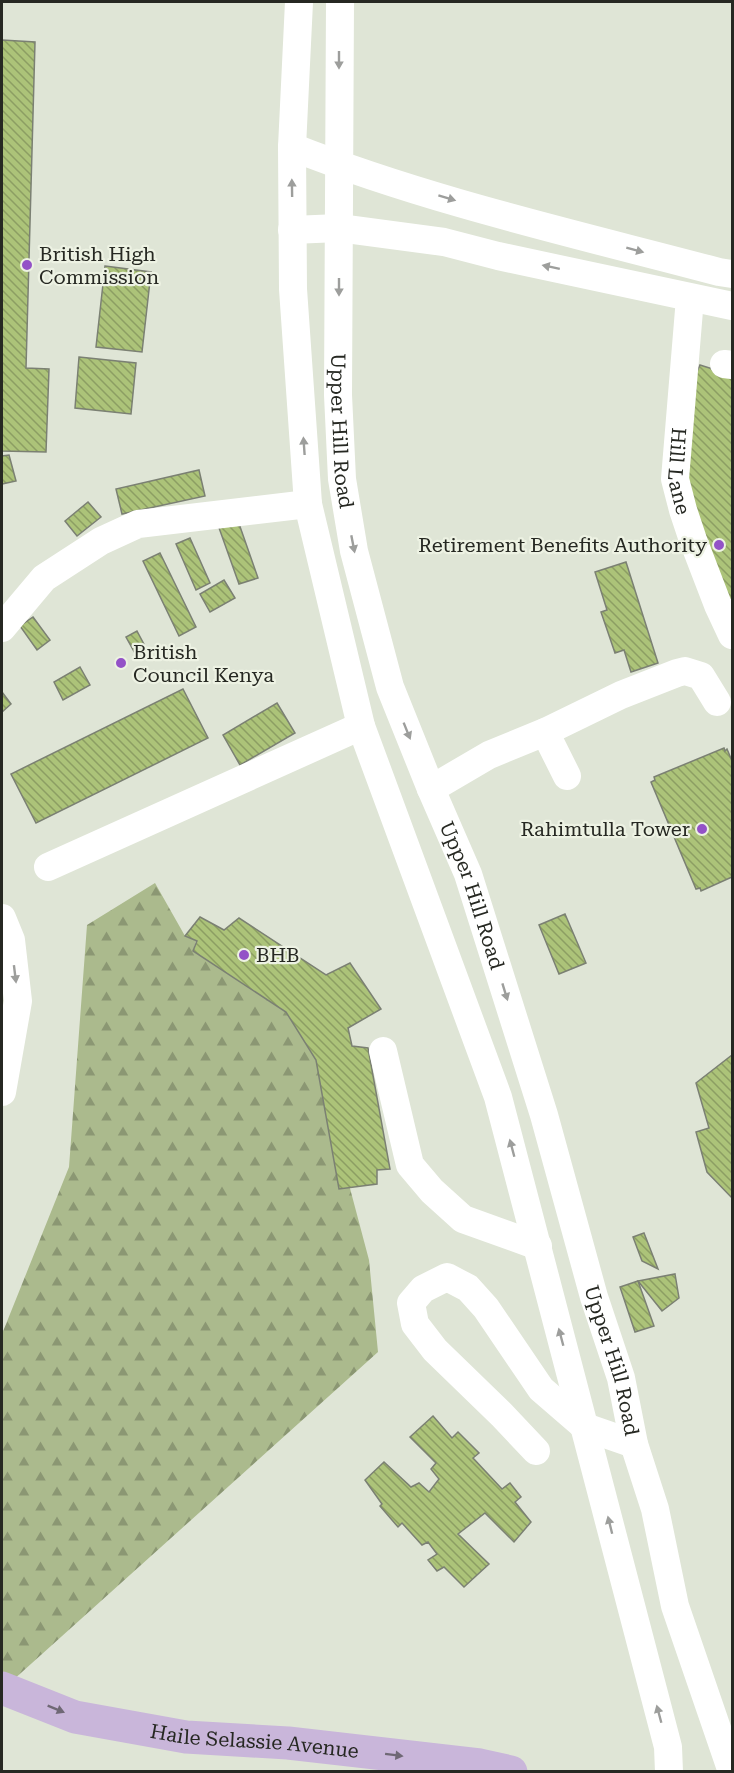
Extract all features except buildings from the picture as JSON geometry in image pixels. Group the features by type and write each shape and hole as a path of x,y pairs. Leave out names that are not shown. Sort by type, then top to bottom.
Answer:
{"main road":[{"name":"Haile Selassie Avenue","path":"2,1688 75,1717 186,1737 288,1743 480,1765 511,1772"}],"street":[{"name":"Upper Hill Road","path":"299,2 292,147 293,289 308,504 361,726 498,1097 668,1747 669,1772"},
{"name":"Upper Hill Road","path":"340,2 338,395 342,479 354,550 390,687 468,874 544,1115 594,1297 621,1378 634,1444 655,1509 675,1606 727,1741 732,1772"},
{"path":"292,147 340,166 502,214 728,265"},
{"path":"292,230 339,228 444,242 498,256 732,306"},
{"name":"Hill Lane","path":"690,298 675,479 689,530 732,635"},
{"path":"2,628 44,578 101,541 138,524 308,504"},
{"path":"431,789 489,755 545,732 621,695 676,673 686,671 701,676 717,702"},
{"path":"48,867 361,726"},
{"path":"545,732 567,776"},
{"path":"2,918 11,940 18,1000 2,1092"},
{"path":"382,1051 410,1165 432,1191 464,1219 537,1246"},
{"path":"536,1451 435,1350 415,1324 411,1303 423,1289 447,1276 468,1288 486,1308 541,1389 585,1427 634,1444"}],"green space":[{"path":"155,883 185,936 196,941 193,951 286,1012 316,1060 369,1260 378,1352 2,1690 2,1334 69,1167 87,925"}],"place":[{"name":"British High Commission","path":"27,265"},
{"name":"Retirement Benefits Authority","path":"719,545"},
{"name":"British Council Kenya","path":"121,663"},
{"name":"Rahimtulla Tower","path":"702,829"},
{"name":"BHB","path":"244,955"}]}
